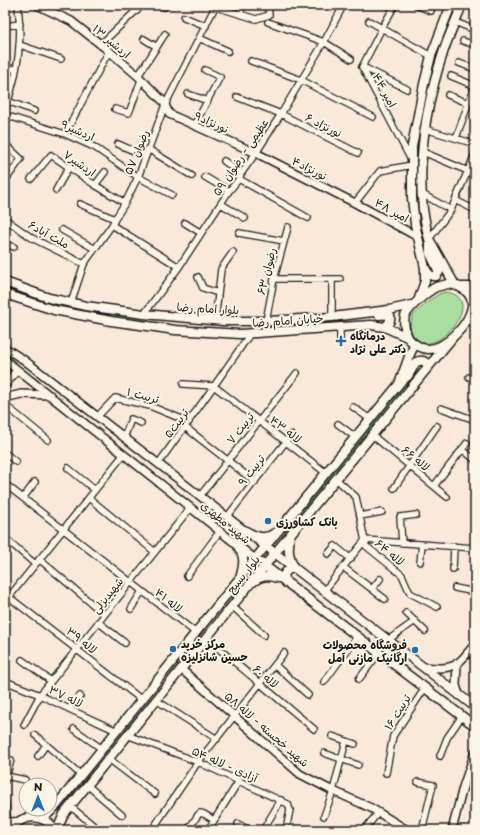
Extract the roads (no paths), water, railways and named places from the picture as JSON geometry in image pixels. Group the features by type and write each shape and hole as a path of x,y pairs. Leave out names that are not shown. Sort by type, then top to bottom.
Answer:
{"main road":[{"path":"429,239 457,286 467,293 471,300 472,312 453,337 443,345 427,349 410,341 404,324 405,317 415,303 426,281 425,268 415,224 412,198 412,146 424,84 432,56 451,5"},
{"path":"425,268 432,276 436,276 439,272 430,253 422,194 425,129 437,73 444,49 462,5"},
{"name":"بلوار امام رضا","path":"5,282 49,298 70,303 144,314 216,320 266,321 332,317 389,310 415,303"},
{"path":"415,303 436,288 448,284 475,287"},
{"name":"خیابان امام رضا","path":"5,294 54,310 154,328 250,334 371,326 385,327 407,336"},
{"path":"332,317 354,318 388,314 391,320 385,327"},
{"name":"بلوار بسیج","path":"56,830 70,806 264,566 453,337"},
{"name":"بلوار بسیج","path":"58,804 398,384 415,344"},
{"path":"398,384 408,376 416,362 422,361 427,364 425,372"},
{"path":"244,530 252,535 266,537 280,529 282,537 284,538 290,535"},
{"path":"286,583 284,577 285,573 287,570 294,568 288,550 290,535"},
{"path":"235,542 244,557 241,577 246,577 249,585"},
{"name":"شهید مطهری","path":"266,546 475,707"},
{"name":"شهید مطهری","path":"255,559 475,726"},
{"path":"249,585 255,580 267,576 274,577 286,583"},
{"path":"58,812 61,815 64,814"},
{"path":"8,826 23,819 36,817 48,822 56,830"}],"street":[{"path":"5,110 16,70 20,45 18,5"},
{"name":"اردشیر ۱۳","path":"37,5 71,21 139,78 162,100 165,105"},
{"path":"130,5 137,11"},
{"path":"100,45 142,5"},
{"path":"240,14 243,5"},
{"path":"216,6 256,19 269,15 268,5"},
{"name":"امیر ۴۴","path":"395,5 362,67 412,164"},
{"path":"416,5 430,11"},
{"name":"رضوان ۵۷","path":"70,303 84,264 112,225 138,177 165,105 216,6"},
{"name":"عظیمی - رضوان ۵۹","path":"144,314 179,266 281,114 324,42 341,6"},
{"path":"184,17 206,26"},
{"path":"369,21 432,56"},
{"path":"268,22 324,42 352,59"},
{"path":"455,22 475,30"},
{"path":"5,26 20,24"},
{"path":"115,109 129,113 139,78 165,34"},
{"path":"199,38 228,51"},
{"path":"144,39 157,47"},
{"path":"463,41 475,46"},
{"path":"20,45 61,59"},
{"path":"65,134 108,51"},
{"path":"252,61 301,80 373,117"},
{"path":"459,63 475,69"},
{"path":"5,66 16,70"},
{"path":"362,67 407,89"},
{"path":"194,126 220,77 205,70"},
{"path":"451,76 475,85 456,138"},
{"path":"188,94 208,101"},
{"path":"448,95 468,103"},
{"name":"نورنژاد ۶","path":"237,97 281,114 358,153"},
{"path":"7,100 34,111"},
{"name":"نورنژاد۹","path":"165,105 169,114 256,153"},
{"name":"اردشیر۹","path":"5,115 65,134 94,147 138,177 172,195"},
{"path":"425,129 475,144"},
{"path":"5,144 21,158 5,180"},
{"path":"118,144 145,156"},
{"path":"148,149 192,176"},
{"path":"423,152 468,171"},
{"name":"نورنژاد۴","path":"256,153 355,203"},
{"path":"429,239 451,210 468,171 473,165 475,154"},
{"name":"اردشیر۷","path":"31,179 51,155 95,185 125,203"},
{"path":"224,161 240,176 308,218"},
{"path":"355,203 380,172 412,164"},
{"path":"56,190 69,167"},
{"path":"95,185 105,172"},
{"path":"206,177 229,191"},
{"path":"422,194 451,210"},
{"path":"455,200 475,210"},
{"name":"امیر ۴۸","path":"355,203 418,237"},
{"path":"80,204 115,219"},
{"path":"221,204 245,218"},
{"name":"ملت آباد۶","path":"5,219 32,238 84,264"},
{"path":"185,223 201,233"},
{"path":"112,225 179,266"},
{"name":"رضوان ۶۳","path":"266,321 274,279 288,227"},
{"path":"62,230 95,249"},
{"path":"239,233 284,241"},
{"path":"5,244 14,247"},
{"path":"216,320 221,269 233,252"},
{"path":"198,277 203,288 218,293"},
{"path":"274,279 340,279"},
{"path":"332,280 332,317"},
{"path":"340,328 340,338"},
{"name":"تربیت۵","path":"158,464 250,334"},
{"name":"شهید مطهری","path":"5,348 24,360 266,546"},
{"name":"شهید مطهری","path":"5,360 255,559"},
{"path":"5,385 17,370"},
{"name":"تربیت ۷","path":"200,496 297,373"},
{"path":"183,384 214,386"},
{"name":"لاله ۴۳","path":"214,386 326,473"},
{"path":"5,398 21,394 50,395"},
{"path":"61,404 68,395"},
{"name":"تربیت ۱","path":"97,417 115,398 150,406 188,422"},
{"path":"5,405 48,440"},
{"path":"353,407 370,419"},
{"path":"441,408 475,420"},
{"path":"124,438 131,419 140,423"},
{"path":"338,424 355,437"},
{"path":"394,488 437,426"},
{"path":"185,427 255,482"},
{"name":"تربیت ۹","path":"227,517 291,435"},
{"name":"لاله ۶۶","path":"372,436 446,497"},
{"path":"434,486 467,443"},
{"path":"462,450 475,460"},
{"path":"5,453 16,462"},
{"path":"5,602 7,595 37,562 124,454"},
{"path":"68,468 95,490"},
{"name":"لاله ۶۴","path":"336,479 356,496 366,546 402,575 410,593 438,607"},
{"path":"23,498 35,482"},
{"name":"لاله ۴۱","path":"5,484 196,633"},
{"path":"89,498 155,552"},
{"name":"شهیدبزلی","path":"24,725 40,695 191,507"},
{"path":"360,516 382,512"},
{"path":"402,543 400,518 416,515"},
{"path":"187,576 220,530"},
{"path":"235,542 240,542 243,539 245,535 244,530"},
{"path":"5,538 104,614"},
{"path":"324,591 365,540 475,548"},
{"path":"420,562 422,544"},
{"path":"328,554 335,546 350,559"},
{"path":"453,569 454,546"},
{"path":"344,567 385,599"},
{"path":"372,590 380,578"},
{"path":"455,588 475,592"},
{"path":"131,609 142,591"},
{"name":"لاله ۳۹","path":"7,595 142,700"},
{"path":"232,606 264,635"},
{"path":"406,613 425,631"},
{"path":"98,622 125,643"},
{"path":"388,640 415,622"},
{"path":"324,682 358,637"},
{"name":"لاله ۶۰","path":"206,638 314,729"},
{"path":"423,667 436,669 457,664 475,644"},
{"path":"468,652 475,658"},
{"path":"152,830 198,762 284,653"},
{"path":"359,679 380,653"},
{"path":"22,660 51,681"},
{"path":"457,664 456,685 459,695"},
{"path":"275,665 308,695"},
{"name":"شهید خجسته - لاله ۵۸","path":"181,669 296,771 333,791 371,808 405,829"},
{"name":"لاله ۳۷","path":"5,681 40,695 117,731"},
{"name":"تربیت ۱۶","path":"386,772 393,736 425,688"},
{"path":"69,709 80,696"},
{"path":"156,700 217,738"},
{"path":"440,756 447,738 462,716"},
{"path":"74,729 102,749"},
{"path":"35,735 81,775"},
{"name":"آزادی - لاله ۵۴","path":"127,736 198,762 281,800"},
{"path":"332,736 355,744"},
{"path":"324,816 333,791 346,741"},
{"path":"38,756 46,745"},
{"path":"452,830 463,786 475,752"},
{"path":"324,753 342,758 358,765"},
{"path":"5,759 10,760 6,778 18,779"},
{"path":"108,759 155,794"},
{"path":"208,830 239,781"},
{"path":"418,782 433,786 422,830"},
{"path":"87,785 122,815"},
{"path":"263,830 281,800 288,804 290,808 286,830"},
{"path":"5,801 8,826"},
{"path":"70,806 99,830"},
{"path":"188,830 200,813 214,820"},
{"path":"364,830 378,813"},
{"path":"238,824 249,830"}],"place":[{"name":"درمانگاه دکتر علی نژاد","path":"341,341"},
{"name":"بانک کشاورزی","path":"268,521"},
{"name":"مرکز خرید حسین شانزلیزه","path":"173,649"},
{"name":"فروشگاه محصولات ارگانیک مازنی آمل","path":"415,650"}]}
